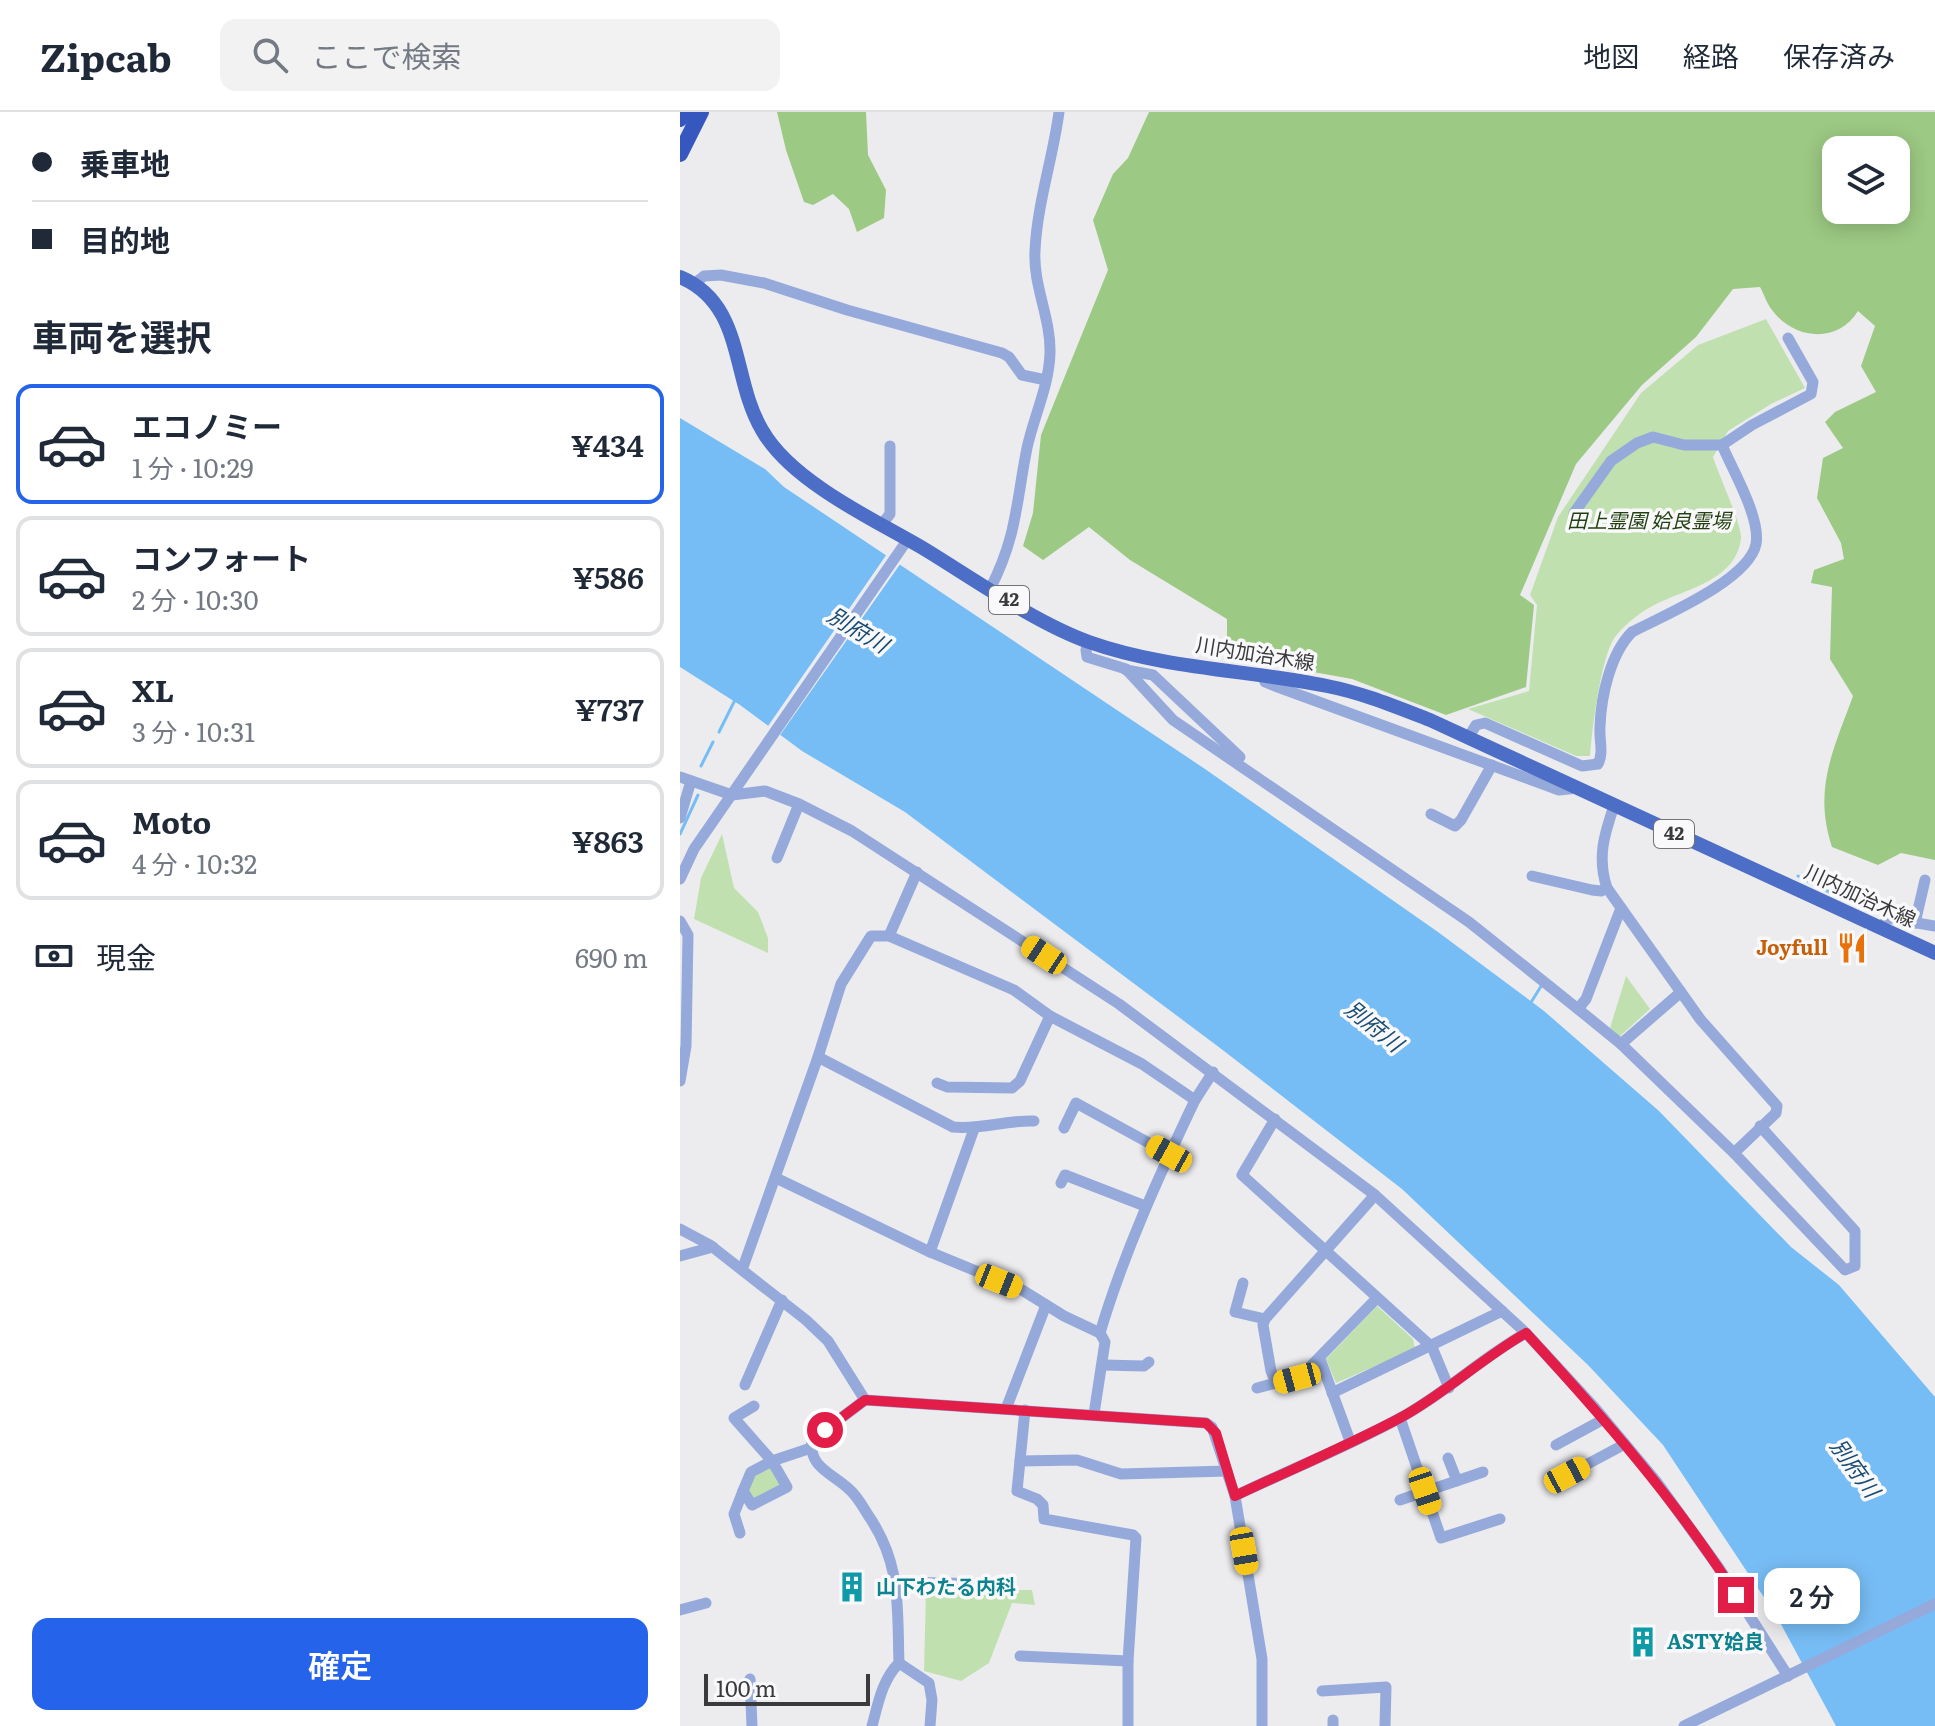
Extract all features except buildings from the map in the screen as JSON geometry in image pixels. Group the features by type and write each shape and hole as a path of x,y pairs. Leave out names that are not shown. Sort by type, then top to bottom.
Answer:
{"highway":[{"path":"680,119 684,112"},
{"path":"680,154 701,112"}],"main road":[{"name":"川内加治木線","path":"687,280 710,295 724,315 761,430 778,451 821,489 882,524 904,544 1088,641 1183,664 1262,674 1365,695 1468,738 1935,953"}],"street":[{"path":"990,589 1012,539 1027,448 1050,354 1049,330 1037,282 1034,253 1059,112"},
{"path":"687,280 721,275 764,283 1002,353 1009,357 1022,375 1046,380"},
{"path":"1574,513 1611,461 1637,443 1653,437 1684,445 1722,445 1752,425 1811,394 1813,382 1788,338"},
{"path":"1468,738 1476,725 1485,723 1582,766 1598,764 1602,756 1601,709 1622,642 1632,632 1709,592 1733,575 1750,557 1756,543 1748,505 1722,445"},
{"path":"882,524 890,514 890,446"},
{"path":"680,879 694,849 904,544"},
{"path":"1088,641 1087,657 1153,675 1248,764 1273,781"},
{"path":"1126,669 1173,720 1469,922 1621,1044 1734,1153 1845,1270 1855,1266 1855,1231 1760,1126"},
{"path":"1262,674 1265,682 1275,686 1559,790 1578,788"},
{"path":"1431,814 1455,826 1492,765"},
{"path":"680,818 686,779 732,795 765,791 852,831 1119,1004 1375,1195 1526,1333 1604,1419 1719,1568 1788,1676"},
{"path":"777,858 799,804"},
{"path":"1614,806 1601,849 1602,873 1607,888 1681,992 1741,1067 1777,1106 1776,1113 1734,1153"},
{"path":"889,936 917,872"},
{"path":"1532,876 1592,890 1607,888"},
{"path":"1916,919 1925,880"},
{"path":"1578,1009 1586,999 1621,908"},
{"path":"1881,928 1888,918 1916,919 1935,926"},
{"path":"680,921 688,935 686,1046 680,1081"},
{"path":"742,1270 841,984 871,936 889,936 1014,990 1050,1016 1142,1064 1195,1100"},
{"path":"1621,1044 1681,992"},
{"path":"937,1083 947,1087 1012,1088 1020,1081 1050,1016"},
{"path":"818,1057 943,1124 974,1129 1012,1120 1034,1121"},
{"path":"1100,1333 1145,1206 1195,1100 1213,1072"},
{"path":"1064,1128 1076,1103 1169,1154"},
{"path":"1275,1119 1242,1175 1432,1347 1449,1388"},
{"path":"930,1252 974,1129"},
{"path":"1061,1183 1065,1175 1145,1206"},
{"path":"776,1178 930,1252 1022,1290 1100,1333 1105,1342 1094,1414"},
{"path":"1276,1383 1263,1325 1265,1319 1375,1195"},
{"path":"680,1229 713,1247 782,1300 828,1341 865,1400"},
{"path":"680,1256 713,1247"},
{"path":"1243,1283 1235,1312 1265,1319"},
{"path":"1257,1388 1297,1378 1320,1359 1377,1298"},
{"path":"745,1385 782,1300"},
{"path":"1006,1409 1046,1305"},
{"path":"1332,1393 1502,1311"},
{"path":"1235,1496 1400,1418 1449,1388 1472,1367 1526,1333"},
{"path":"1320,1359 1350,1441"},
{"path":"1103,1365 1144,1366 1149,1362"},
{"path":"872,1726 884,1684 899,1663 897,1582 893,1563 871,1519 852,1491 815,1463 811,1448 812,1440 865,1400 1206,1423 1216,1433 1235,1496 1262,1659 1262,1726"},
{"path":"743,1491 752,1505 787,1487 772,1461 734,1418 754,1406"},
{"path":"1025,1410 1017,1491 1037,1499 1043,1505 1044,1519 1136,1538 1128,1661 1128,1726"},
{"path":"1400,1418 1441,1538 1500,1519"},
{"path":"1556,1445 1604,1419"},
{"path":"1567,1475 1625,1444"},
{"path":"740,1533 734,1514 751,1472 772,1461 811,1448"},
{"path":"1448,1458 1457,1481"},
{"path":"1020,1461 1077,1460 1121,1474 1227,1471"},
{"path":"1400,1500 1483,1472"},
{"path":"897,1582 990,1584"},
{"path":"680,1610 706,1603"},
{"path":"1684,1726 1935,1604"},
{"path":"1020,1656 1128,1661"},
{"path":"899,1663 929,1683 932,1700 930,1726"},
{"path":"750,1679 752,1726"},
{"path":"1322,1691 1386,1687 1385,1726"}],"green space":[{"path":"777,112 866,112 868,155 886,190 884,218 857,232 849,209 833,194 813,205 804,202"},
{"path":"1149,112 1935,112 1935,860 1901,853 1878,865 1832,847 1824,807 1828,770 1853,696 1830,659 1832,587 1811,583 1814,570 1844,559 1841,543 1817,498 1823,458 1843,448 1825,422 1835,412 1876,392 1861,366 1875,326 1858,311 1839,329 1828,333 1804,332 1781,320 1770,308 1760,287 1733,289 1696,337 1642,385 1576,464 1520,595 1534,605 1526,687 1446,715 1352,679 1258,662 1227,650 1227,619 1130,560 1089,527 1043,560 1023,546 1033,513 1041,435 1108,270 1093,220 1113,174 1128,158"},
{"name":"田上霊園 姶良霊場","path":"1766,319 1805,388 1771,404 1728,431 1713,457 1740,531 1738,552 1721,573 1646,610 1615,637 1601,676 1590,756 1576,756 1468,709 1529,691 1537,605 1530,595 1558,517 1641,393 1698,345"},
{"path":"722,834 734,888 758,912 768,938 768,953 694,919 701,878"},
{"path":"1626,976 1650,1009 1619,1037 1610,1028"},
{"path":"1377,1306 1413,1339 1415,1349 1336,1383 1326,1359"},
{"path":"771,1462 785,1486 753,1503 747,1491 753,1472"},
{"path":"926,1590 1032,1590 1035,1605 1012,1603 989,1663 961,1681 924,1671"}],"water":[{"name":"別府川","path":"680,418 765,469 784,487 1205,769 1438,932 1544,1011 1659,1111 1791,1247 1839,1285 1935,1397 1935,1726 1836,1726 1777,1617 1663,1445 1588,1365 1402,1189 905,812 802,751 740,705 680,667"}],"pier":[{"path":"889,551 903,560 778,738 766,729"}],"waterway":[{"path":"719,732 735,700"},
{"path":"701,766 713,742"},
{"path":"680,834 698,795"},
{"path":"1798,876 1833,894 1908,916"},
{"path":"1530,1004 1543,983"}],"place":[{"name":"Joyfull","path":"1852,948"},
{"name":"山下わたる内科","path":"852,1587"},
{"name":"ASTY姶良","path":"1643,1642"}],"route":[{"path":"825,1430 865,1400 1206,1423 1216,1433 1235,1496 1400,1418 1449,1388 1499,1348 1526,1333 1656,1481 1736,1595"}]}
